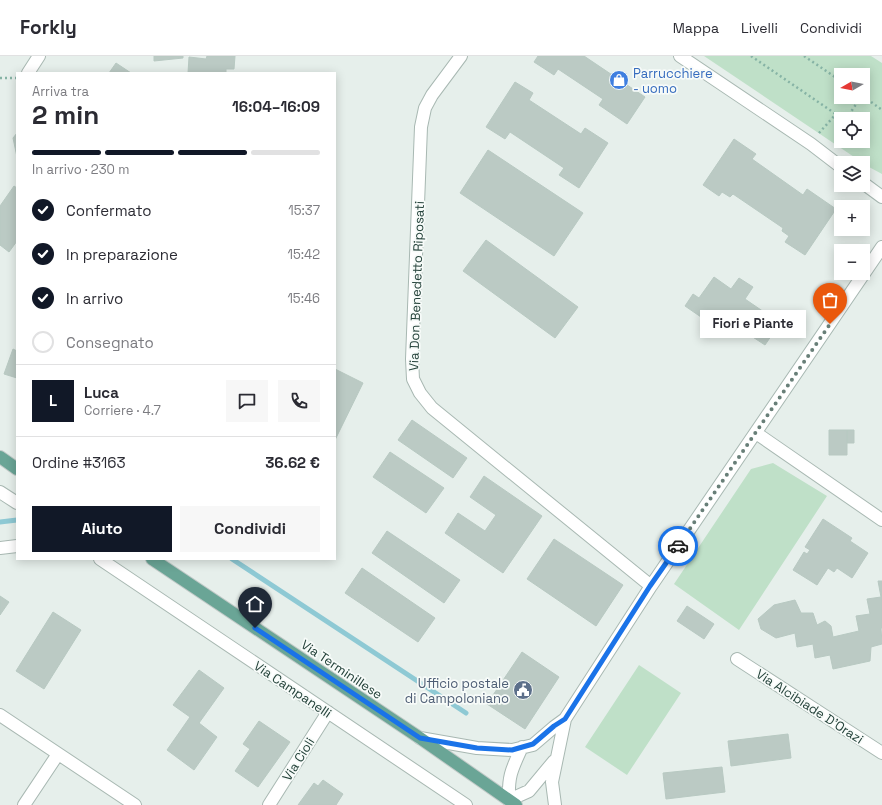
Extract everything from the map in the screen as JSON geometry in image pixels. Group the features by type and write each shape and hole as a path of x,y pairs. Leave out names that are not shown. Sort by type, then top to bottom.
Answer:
{"main road":[{"path":"0,458 16,468"},
{"name":"Via Terminillese","path":"153,560 420,738 512,802"}],"street":[{"path":"29,72 39,56"},
{"path":"680,56 834,161"},
{"name":"Via Don Benedetto Riposati","path":"458,57 432,95 426,108 421,127 412,359 413,378 420,393 432,408 650,586"},
{"path":"870,188 882,197"},
{"path":"555,805 552,782 565,719 650,586 882,247"},
{"path":"756,433 882,520"},
{"path":"0,492 16,502"},
{"path":"0,548 16,546"},
{"name":"Via Campanelli","path":"101,560 466,805"},
{"name":"Via Alcibiade D'Orazi","path":"737,659 882,752"},
{"name":"Via Cioli","path":"269,805 328,712"},
{"path":"0,715 135,805"},
{"path":"420,738 477,748 512,750 533,744 554,726 565,719"},
{"path":"522,747 511,770 508,781 512,802 529,791 556,759"},
{"path":"24,805 58,754"}],"path":[{"path":"751,56 834,113"},
{"path":"804,56 834,76"},
{"path":"0,78 16,78"},
{"path":"870,102 882,110"},
{"path":"819,133 834,116"}],"green space":[{"path":"704,56 871,56 882,63 882,174 870,168 870,156 853,156 841,148 870,148 870,112 834,112 834,143"},
{"path":"773,463 827,496 739,630 674,584 751,469"},
{"path":"639,665 681,693 627,775 585,747"}],"building":[{"path":"154,56 183,56 183,58 154,61"},
{"path":"207,56 235,56 234,69 226,69 226,72 188,72 189,57 206,59"},
{"path":"538,56 584,56 645,97 627,124 599,105 603,99 558,69 554,75 534,62"},
{"path":"116,63 130,72 110,72"},
{"path":"515,82 533,93 529,100 581,134 585,128 608,143 579,188 559,175 564,168 510,132 505,139 486,127"},
{"path":"16,134 16,152 13,138"},
{"path":"734,139 756,154 752,159 803,195 807,189 834,208 834,212 805,255 785,242 789,236 782,231 783,228 733,194 730,197 722,192 719,196 703,185"},
{"path":"488,150 583,213 554,256 460,193"},
{"path":"14,186 16,187 16,242 9,252 0,245 0,206"},
{"path":"486,240 578,307 555,338 463,271"},
{"path":"714,277 731,289 739,278 753,287 745,299 780,323 765,345 739,328 745,320 729,309 723,318 720,317 714,326 685,306 693,294 699,298"},
{"path":"13,349 16,350 16,378 4,374"},
{"path":"336,370 363,383 336,438"},
{"path":"412,420 467,458 453,478 398,440"},
{"path":"829,430 847,430 847,455 829,455"},
{"path":"847,430 854,430 854,443 847,443"},
{"path":"390,452 444,488 426,513 373,477"},
{"path":"484,476 542,516 503,573 445,533 458,513 485,531 496,515 470,497"},
{"path":"823,519 852,538 850,541 868,553 852,578 837,568 834,572 828,568 817,585 793,570 804,552 807,554 810,550 805,547"},
{"path":"387,531 460,580 444,603 372,553"},
{"path":"554,539 623,585 596,626 527,579"},
{"path":"362,568 435,618 418,642 345,593"},
{"path":"878,581 882,581 882,644 871,647 870,661 833,669 830,655 815,658 813,644 797,647 795,633 776,638 761,629 758,619 774,605 795,600 801,613 813,613 817,625 825,621 831,626 833,637 859,631 856,616 870,614 867,599 881,597"},
{"path":"0,596 9,602 0,615"},
{"path":"687,606 714,624 704,639 677,621"},
{"path":"53,612 81,630 44,689 16,671"},
{"name":"Ufficio postale di Campoloniano","path":"522,652 559,677 525,729 487,704"},
{"path":"199,670 224,688 199,723 217,737 194,770 167,750 190,717 173,705"},
{"path":"259,721 290,742 258,787 235,771 250,749 243,744"},
{"path":"788,734 791,758 731,766 728,741"},
{"path":"722,767 725,792 666,799 663,773"},
{"path":"323,780 343,794 336,805 298,805 314,783 318,786"}],"waterway":[{"path":"0,522 16,520"},
{"path":"234,560 466,713"}],"way so far":[{"path":"678,546 830,324"}],"place":[{"name":"Parrucchiere - uomo","path":"619,80"},
{"name":"Fiori e Piante","path":"830,324"},
{"name":"Ufficio postale di Campoloniano","path":"523,690"}],"route":[{"path":"255,628 420,738 477,748 512,750 533,744 554,726 565,719 594,676 650,586 678,546"}]}
